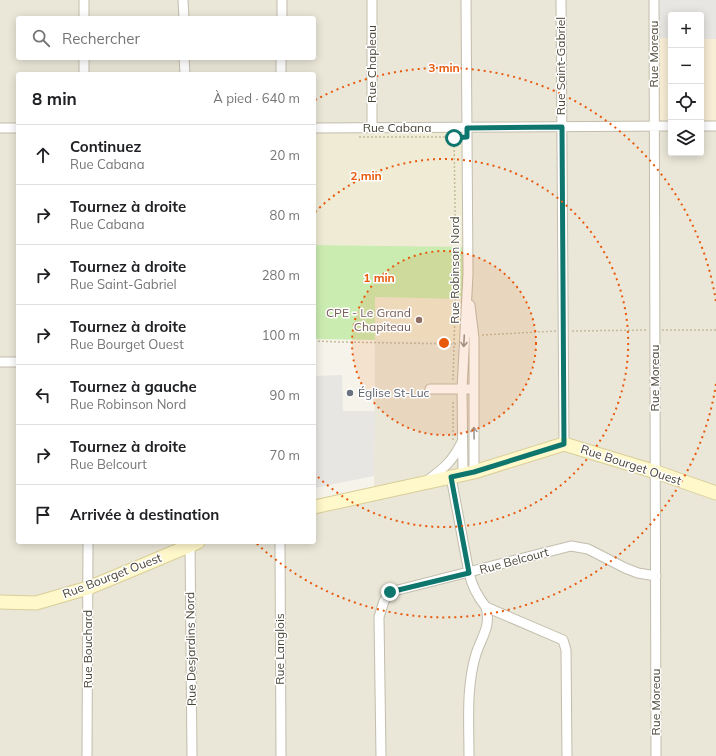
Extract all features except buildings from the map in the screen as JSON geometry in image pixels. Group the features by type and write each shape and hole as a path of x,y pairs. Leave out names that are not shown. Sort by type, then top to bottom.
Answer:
{"street":[{"path":"84,0 84,16"},
{"path":"183,0 184,16"},
{"path":"282,0 282,16"},
{"name":"Rue Chapleau","path":"372,0 372,128"},
{"name":"Rue Robinson Nord","path":"463,474 473,388 474,338 468,274 466,0"},
{"name":"Rue Saint-Gabriel","path":"561,0 564,444"},
{"name":"Rue Moreau","path":"654,0 656,756"},
{"path":"84,60 84,72"},
{"path":"184,60 185,72"},
{"path":"281,72 282,60"},
{"name":"Rue Cabana","path":"316,128 372,128 467,133 562,127 668,126"},
{"path":"704,126 716,126"},
{"path":"0,128 16,128"},
{"name":"Rue Robinson Nord","path":"468,274 459,344 458,389 469,573 473,587 486,607"},
{"path":"0,362 16,362"},
{"path":"430,389 473,388"},
{"path":"425,482 444,468 454,457 462,441"},
{"path":"316,507 463,474 564,444"},
{"name":"Rue Bourget Ouest","path":"564,444 656,472 716,493"},
{"name":"Rue Bouchard","path":"88,544 88,756"},
{"name":"Rue Bourget Ouest","path":"0,602 36,603 88,588 190,544"},
{"name":"Rue Desjardins Nord","path":"192,544 192,756"},
{"name":"Rue Langlois","path":"280,544 281,756"},
{"name":"Rue Belcourt","path":"381,756 379,617 384,602 390,592 571,546 588,549 638,573 656,576"},
{"path":"470,756 469,684 473,665 485,632 488,617 486,607"},
{"path":"486,607 563,640 566,650 567,756"}],"path":[{"name":"Rue Robinson Nord","path":"454,133 456,277 459,344 454,457"},
{"name":"Rue Cabana","path":"354,137 467,133"},
{"path":"474,338 483,334 563,331 716,330"},
{"path":"316,341 459,344"}],"shaded area":[{"path":"0,0 654,0 668,104 668,156 704,156 704,126 716,126 716,756 0,756"},
{"path":"654,0 716,0 716,126 704,126 704,12 668,12 668,126 655,126"},
{"path":"659,0 716,0 716,39 704,39 704,12 668,12 668,38 659,38"},
{"path":"316,128 463,128 464,247 316,245"},
{"name":"CPE - Le Grand Chapiteau","path":"375,297 464,299 461,341 375,340"},
{"path":"342,375 343,411 375,411 374,476 316,488 316,376"}],"green space":[{"path":"316,245 464,247 464,299 375,297 375,340 316,339"}],"place":[{"name":"CPE - Le Grand Chapiteau","path":"419,320"},
{"name":"Église St-Luc","path":"350,393"}],"route":[{"path":"390,592 469,573 451,477 474,472 564,444 562,127 467,128 467,137 454,138"}]}
